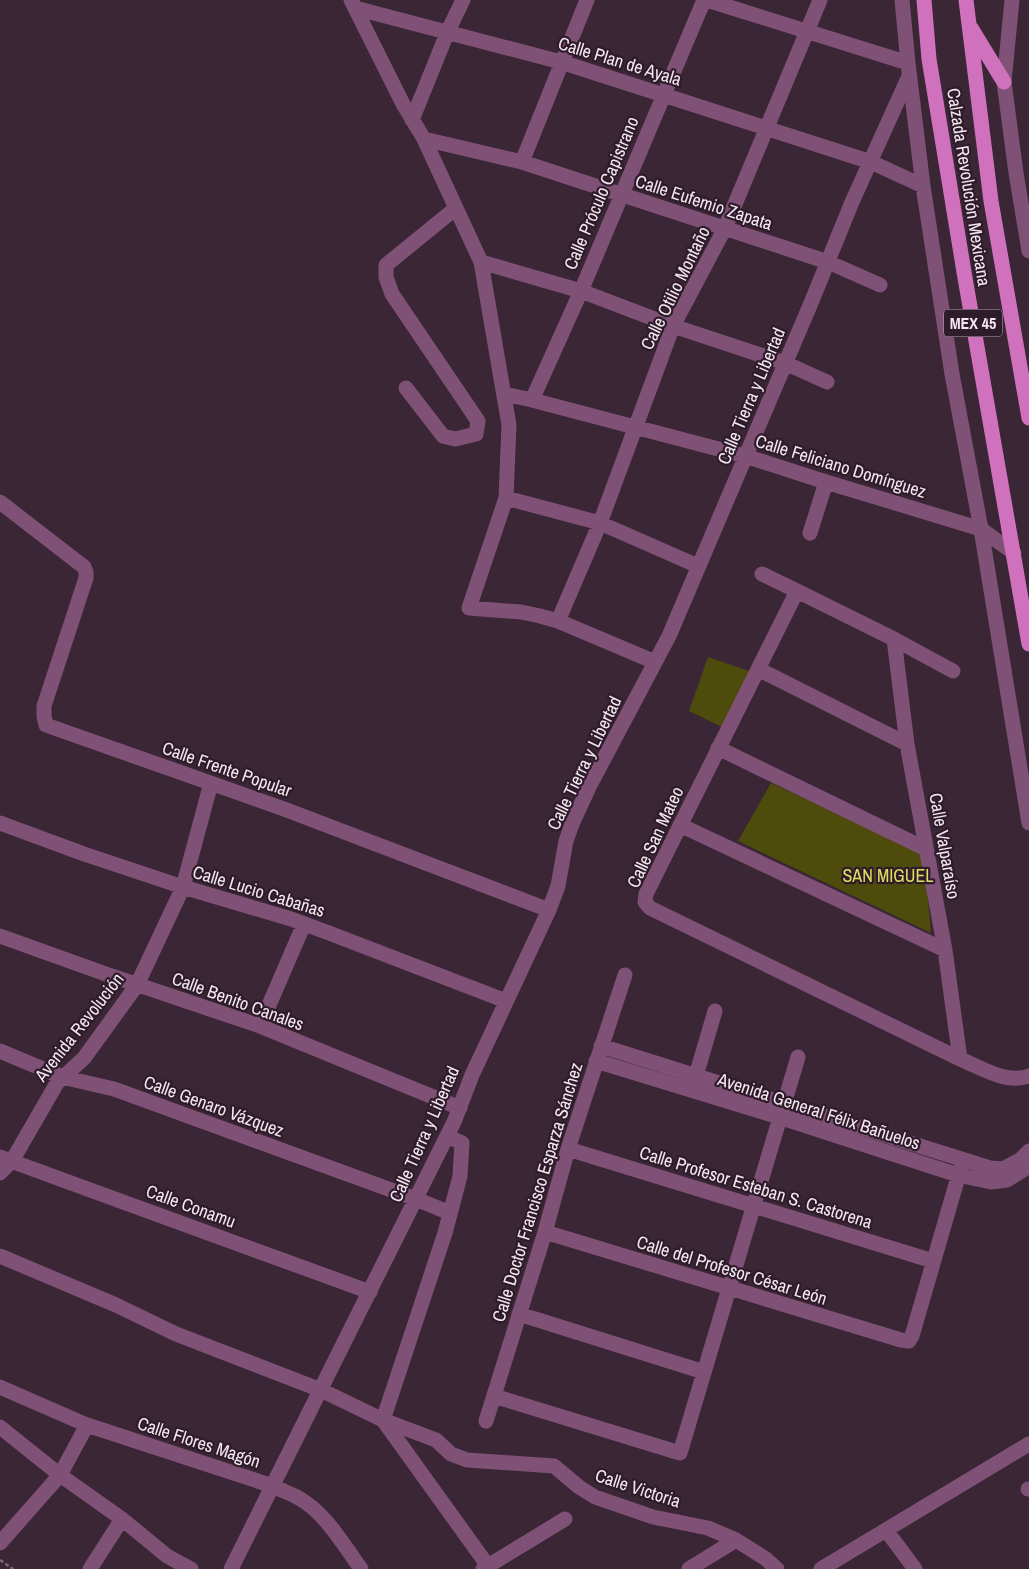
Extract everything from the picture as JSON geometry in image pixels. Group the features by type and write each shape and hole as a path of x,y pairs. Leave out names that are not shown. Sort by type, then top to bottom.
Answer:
{"main road":[{"name":"Calzada Revolución Mexicana","path":"924,0 929,59 1029,644"},
{"name":"Calzada Revolución Mexicana","path":"966,0 991,200 1029,418"},
{"path":"968,22 1004,82"}],"street":[{"path":"412,120 448,31 463,0"},
{"path":"522,162 587,0"},
{"path":"706,0 807,31 908,70"},
{"name":"Calle Próculo Capistrano","path":"532,400 706,0"},
{"name":"Calle Otilio Montaño","path":"558,621 600,523 673,326 725,228 820,0"},
{"path":"902,0 908,70 952,374 981,529 1029,823"},
{"path":"1012,0 1004,82 1022,172 1029,251"},
{"path":"353,4 424,140 482,262 509,425 506,498 470,608 521,612 558,621 655,662"},
{"name":"Calle Plan de Ayala","path":"353,4 562,62 664,94 871,162 924,186"},
{"name":"Calle Tierra y Libertad","path":"231,1569 447,1136 460,1108 472,1074 550,910 558,886 566,841 572,824 669,636 852,202 871,162 908,70"},
{"name":"Calle Eufemio Zapata","path":"424,140 522,162 828,262 880,285"},
{"path":"406,388 443,436 455,438 476,434 478,421 392,294 386,277 386,265 456,208"},
{"path":"482,262 581,291 673,326 785,363 827,382"},
{"name":"Calle Feliciano Domínguez","path":"504,394 745,456 981,529 1014,553"},
{"path":"810,533 826,482"},
{"path":"506,498 600,523 698,566"},
{"name":"Calle Frente Popular","path":"0,502 84,567 86,578 44,706 46,725 284,809 550,910"},
{"path":"762,574 894,639 953,671"},
{"name":"Calle San Mateo","path":"797,591 646,894 645,902 650,908 960,1059 1004,1078 1021,1079 1029,1076"},
{"name":"Calle Valparaíso","path":"894,639 907,744 945,950 960,1059"},
{"path":"758,669 907,744"},
{"path":"718,748 926,849"},
{"name":"Avenida Revolución","path":"0,1173 6,1159 57,1083 84,1058 137,985 183,887 211,783"},
{"name":"Calle Lucio Cabañas","path":"0,823 84,854 183,887 304,924 506,1000"},
{"path":"680,825 945,950"},
{"path":"260,1026 304,924"},
{"name":"Calle Benito Canales","path":"0,936 260,1026 460,1108"},
{"name":"Calle Doctor Francisco Esparza Sánchez","path":"486,1421 545,1232 568,1149 625,975"},
{"path":"693,1084 715,1011"},
{"name":"Avenida General Félix Bañuelos","path":"601,1046 693,1084"},
{"name":"Calle Genaro Vázquez","path":"0,1051 62,1077 114,1089 450,1213"},
{"path":"494,1396 680,1453 798,1057"},
{"name":"Avenida General Félix Bañuelos","path":"596,1061 693,1084 963,1160 990,1168 1005,1175"},
{"name":"Avenida General Félix Bañuelos","path":"782,1110 958,1175 990,1182 1005,1175"},
{"path":"447,1136 462,1143 460,1176 393,1395 383,1420 486,1567 565,1519"},
{"name":"Calle Profesor Esteban S. Castorena","path":"568,1149 933,1261"},
{"path":"1005,1175 1029,1152"},
{"name":"Calle Conamu","path":"6,1159 370,1292"},
{"path":"933,1261 963,1160"},
{"path":"1005,1175 1029,1166"},
{"name":"Calle del Profesor César León","path":"545,1232 891,1338 908,1341 912,1336 933,1261"},
{"name":"Calle Victoria","path":"0,1256 116,1305 176,1334 321,1390 383,1420 436,1440 452,1454 467,1460 554,1466 579,1487 595,1497 653,1517 708,1528 736,1540 766,1559 777,1569"},
{"path":"519,1314 704,1372"},
{"name":"Calle Flores Magón","path":"0,1387 87,1425 273,1486 298,1498 315,1510 361,1569"},
{"path":"0,1542 60,1475 87,1425"},
{"path":"0,1427 60,1475 122,1519 167,1556 191,1569"},
{"path":"821,1569 1029,1444"},
{"path":"90,1569 122,1519"},
{"path":"886,1530 915,1569"},
{"path":"690,1569 736,1540"}],"path":[{"path":"0,1560 13,1569"}],"green space":[{"path":"708,657 752,672 722,727 689,711"},
{"name":"SAN MIGUEL","path":"771,783 924,854 931,933 738,841"}]}
